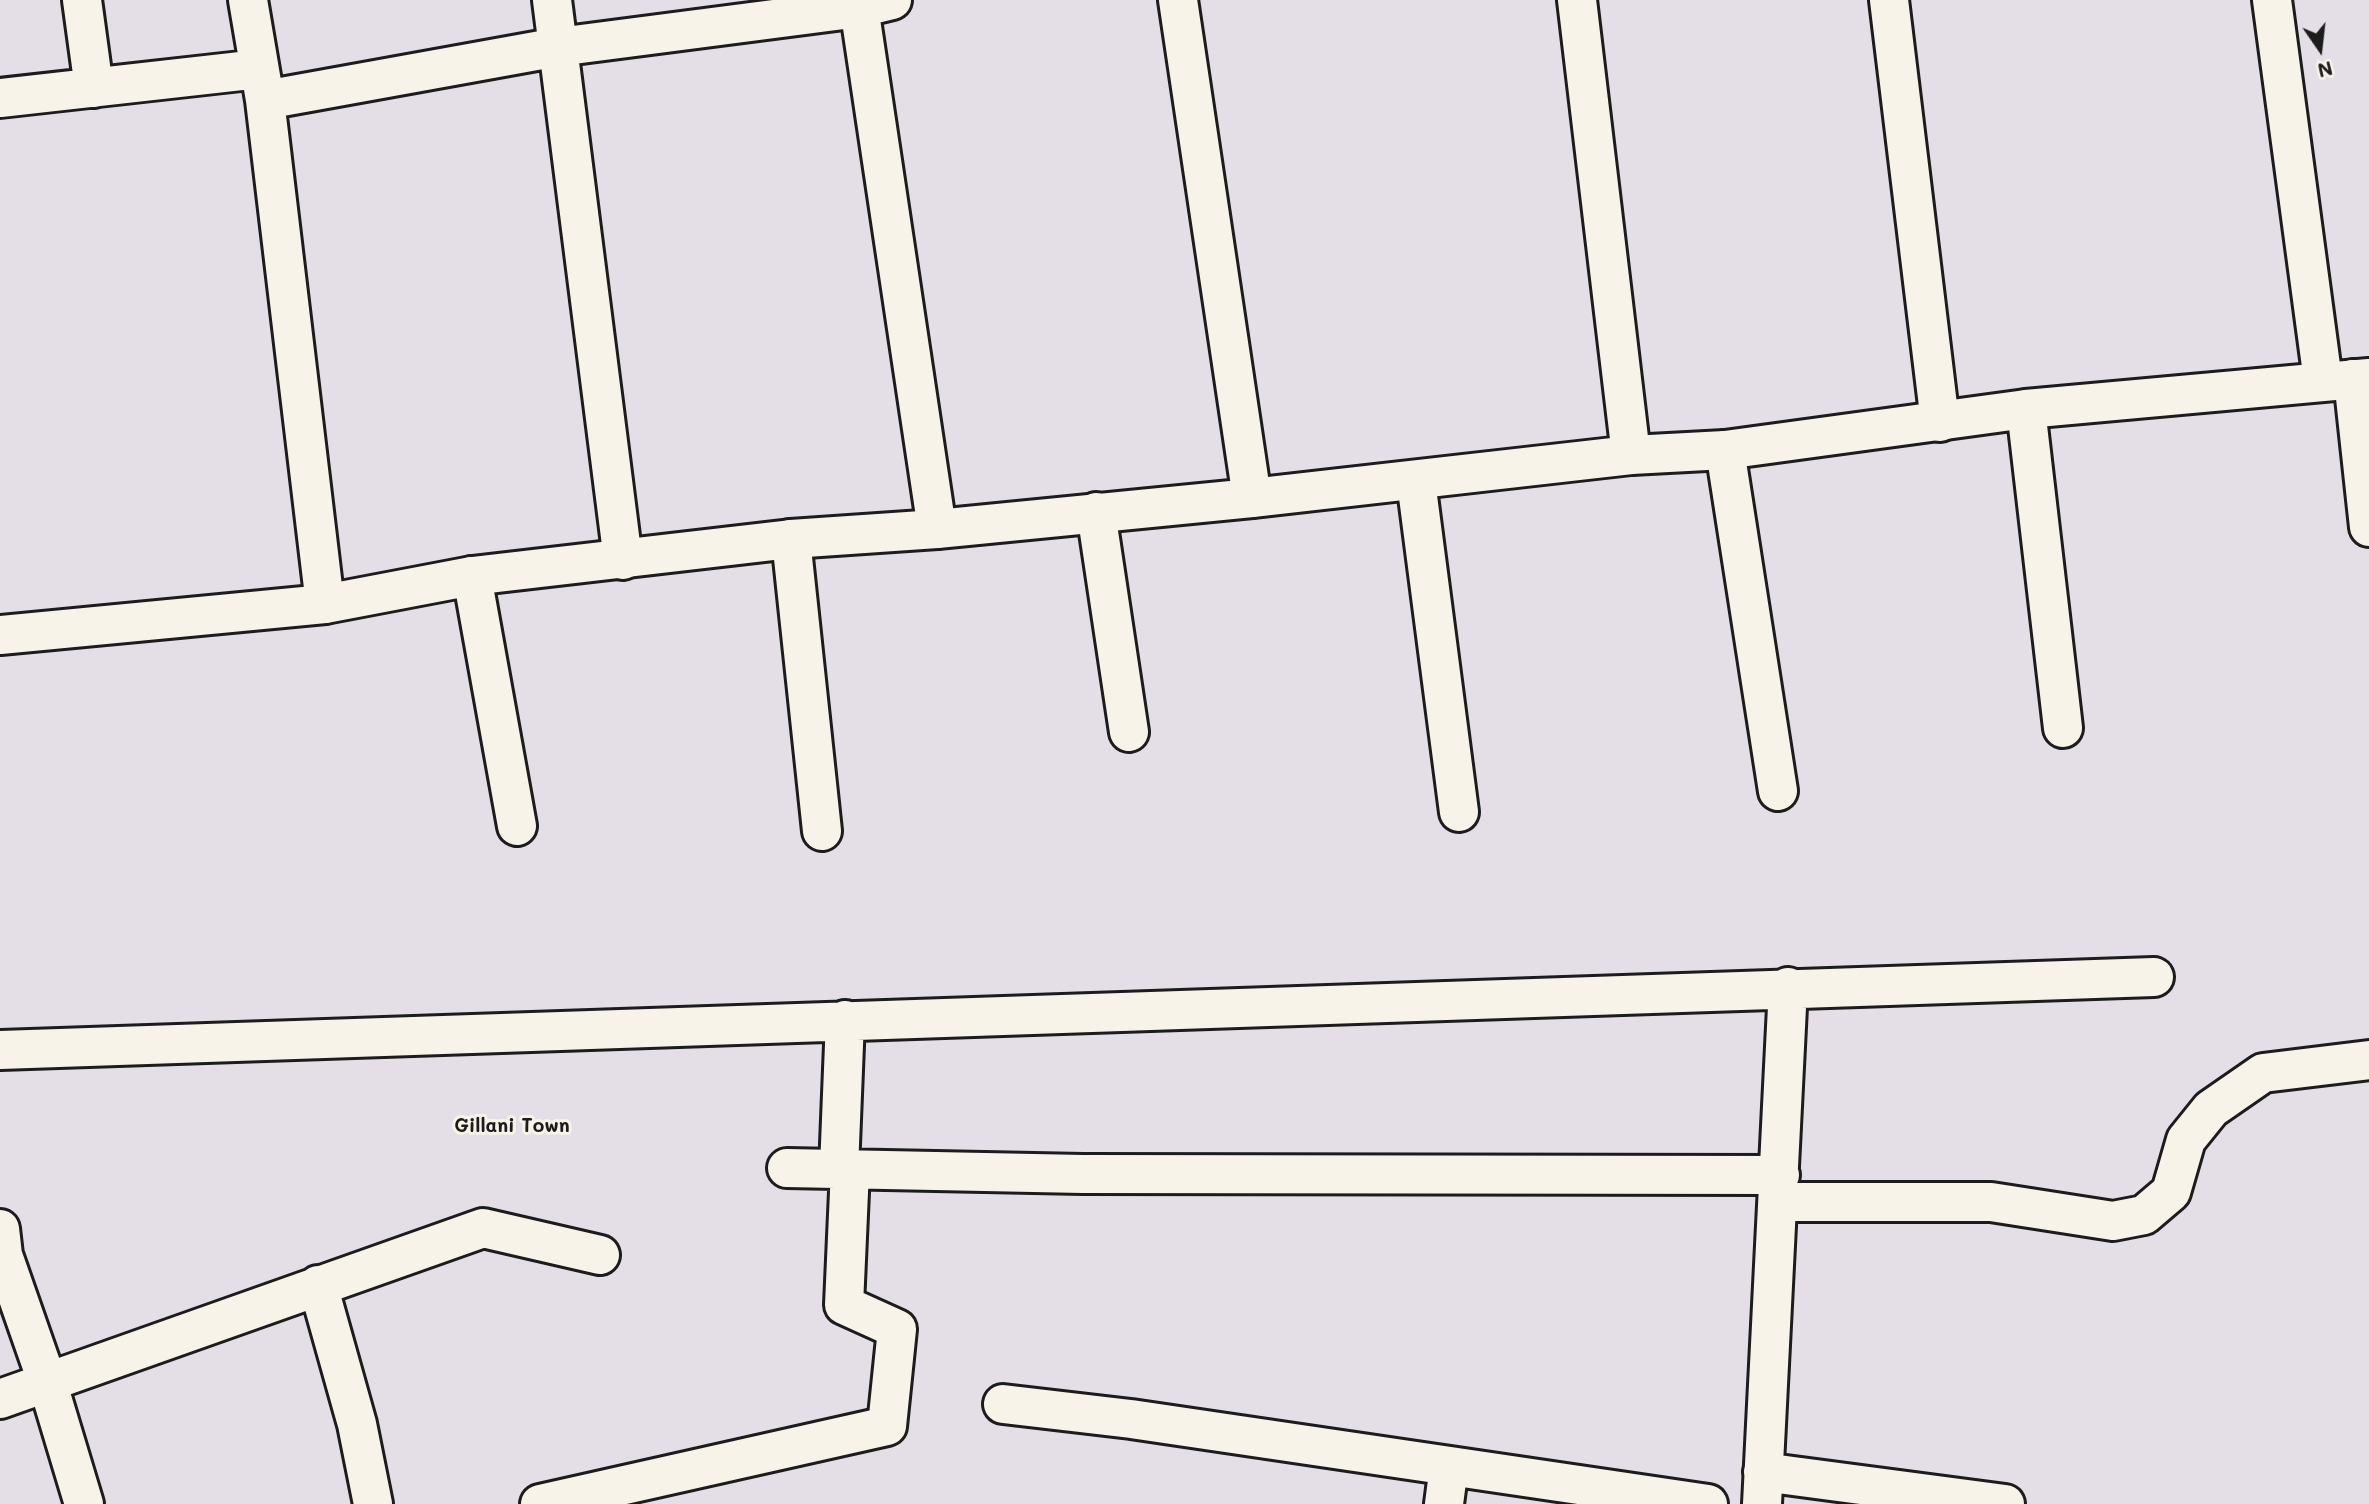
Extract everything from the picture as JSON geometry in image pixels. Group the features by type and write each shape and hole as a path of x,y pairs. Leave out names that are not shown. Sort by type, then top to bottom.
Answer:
{"street":[{"path":"82,0 94,88"},
{"path":"248,0 262,84 325,604"},
{"path":"552,0 623,560"},
{"path":"1178,0 1252,498"},
{"path":"1577,0 1631,455"},
{"path":"1889,0 1940,422"},
{"path":"2272,0 2348,379 2369,527"},
{"path":"0,98 94,88 262,84 558,47 870,3 937,529"},
{"path":"0,633 325,604 472,576 791,539 937,529 1252,498 1631,455 1725,450 2026,409 2348,379"},
{"path":"2026,409 2063,728"},
{"path":"1725,450 1778,791"},
{"path":"1416,481 1459,812"},
{"path":"1096,512 1129,732"},
{"path":"791,539 822,831"},
{"path":"472,576 517,826"},
{"path":"0,1050 1788,987 2154,977"},
{"path":"1788,987 1762,1488 2005,1504"},
{"path":"540,1504 887,1426 897,1329 844,1306 845,1020"},
{"path":"787,1168 1779,1189 1992,1202 2113,1221 2144,1215 2171,1192 2186,1140 2211,1109 2263,1073 2369,1060"},
{"path":"0,1399 482,1228 600,1255"},
{"path":"1,1246 47,1381 84,1504"},
{"path":"318,1285 356,1424 373,1504"},
{"path":"1003,1404 1131,1419 1708,1504"},
{"path":"1444,1504 1449,1466"}],"district":[{"name":"Gillani Town","path":"512,1126"}]}
